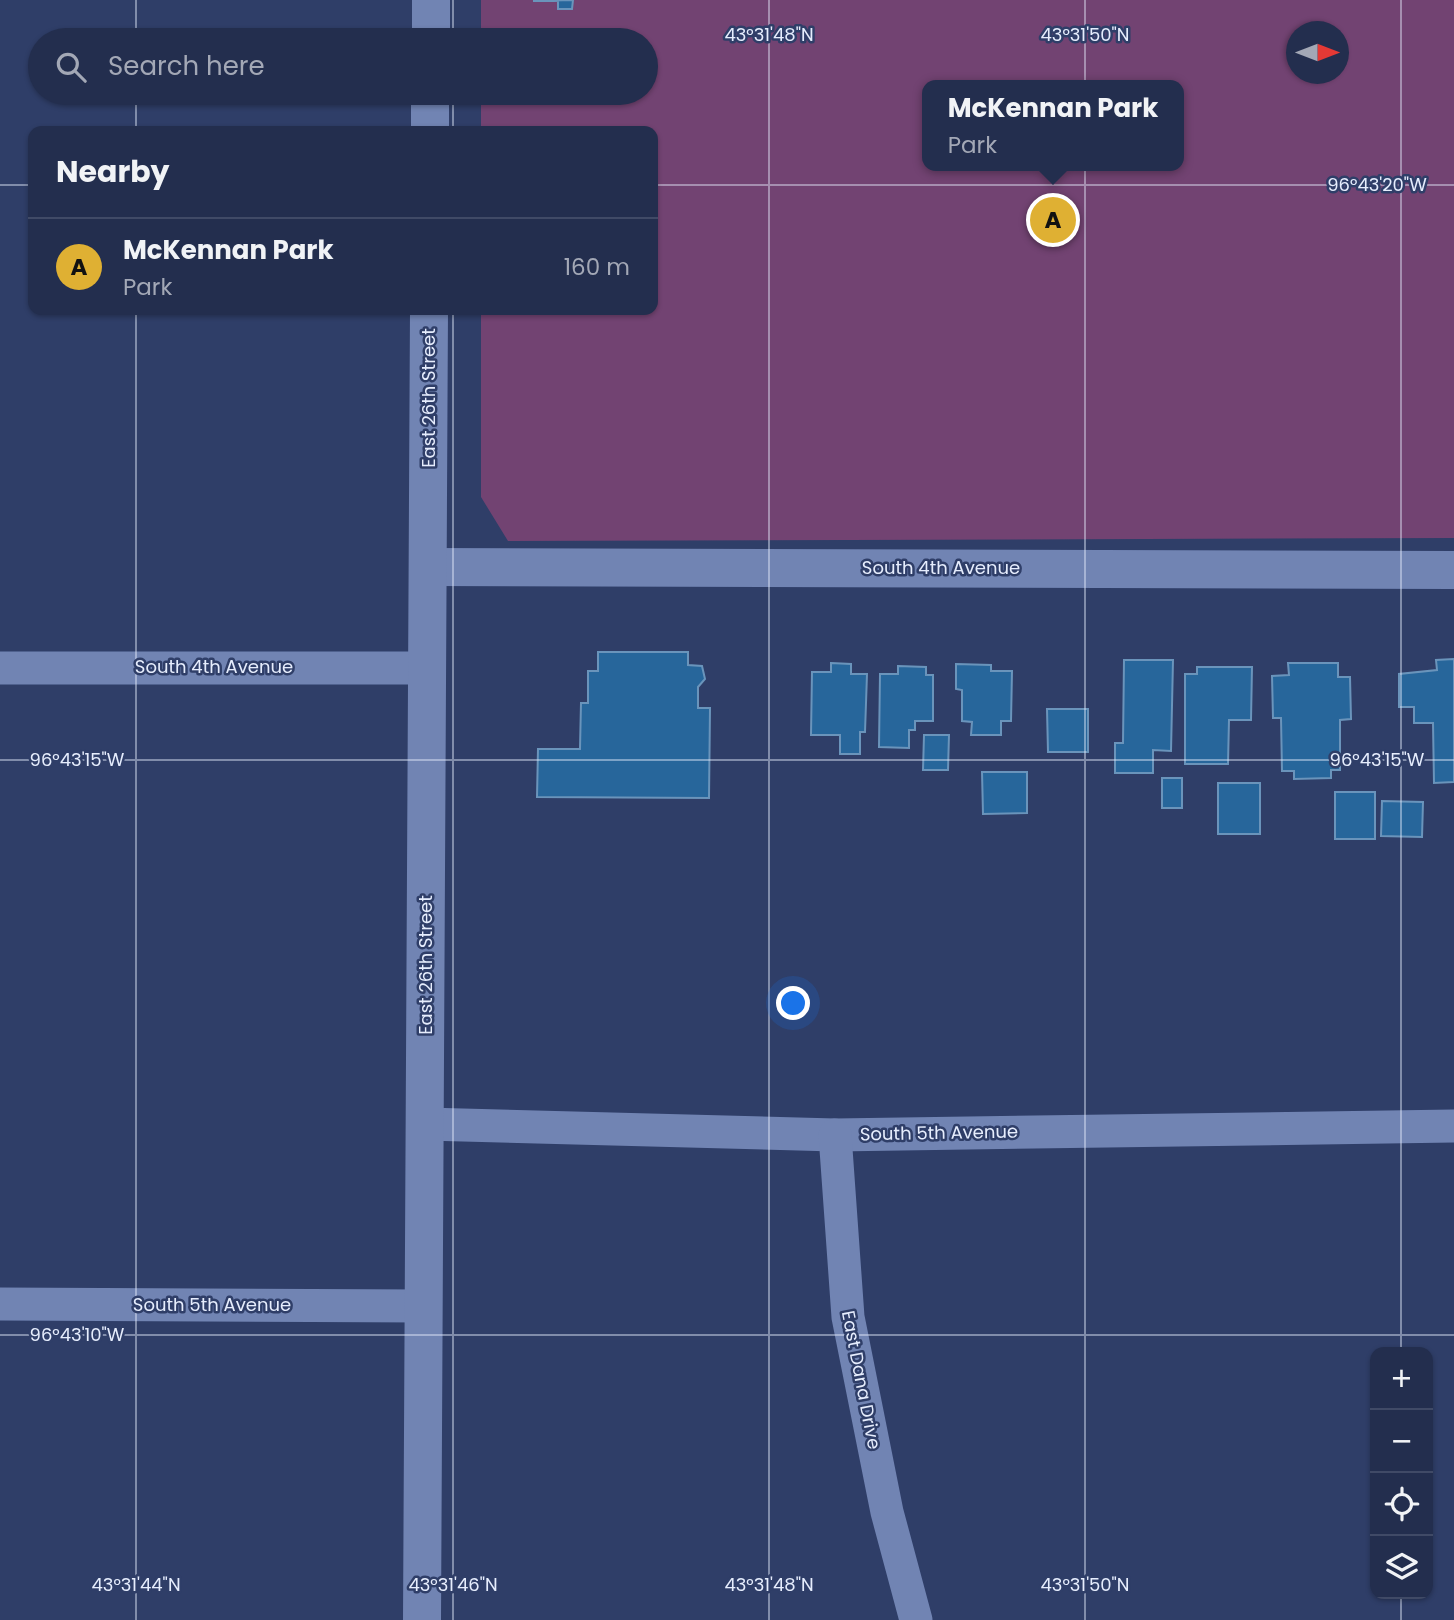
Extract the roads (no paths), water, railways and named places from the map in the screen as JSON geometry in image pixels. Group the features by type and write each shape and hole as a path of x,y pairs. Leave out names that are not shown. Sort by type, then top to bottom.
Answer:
{"main road":[{"path":"430,28 431,0"},
{"path":"430,105 430,126"},
{"name":"East 26th Street","path":"422,1620 429,315"},
{"name":"South 4th Avenue","path":"428,567 1454,570"}],"street":[{"name":"South 4th Avenue","path":"0,668 427,668"},
{"name":"South 5th Avenue","path":"425,1125 835,1135 1454,1125"},
{"name":"East Dana Drive","path":"835,1135 848,1317 887,1511 916,1620"},
{"name":"South 5th Avenue","path":"0,1304 424,1306"}],"place":[{"name":"McKennan Park","path":"1053,220"}]}
